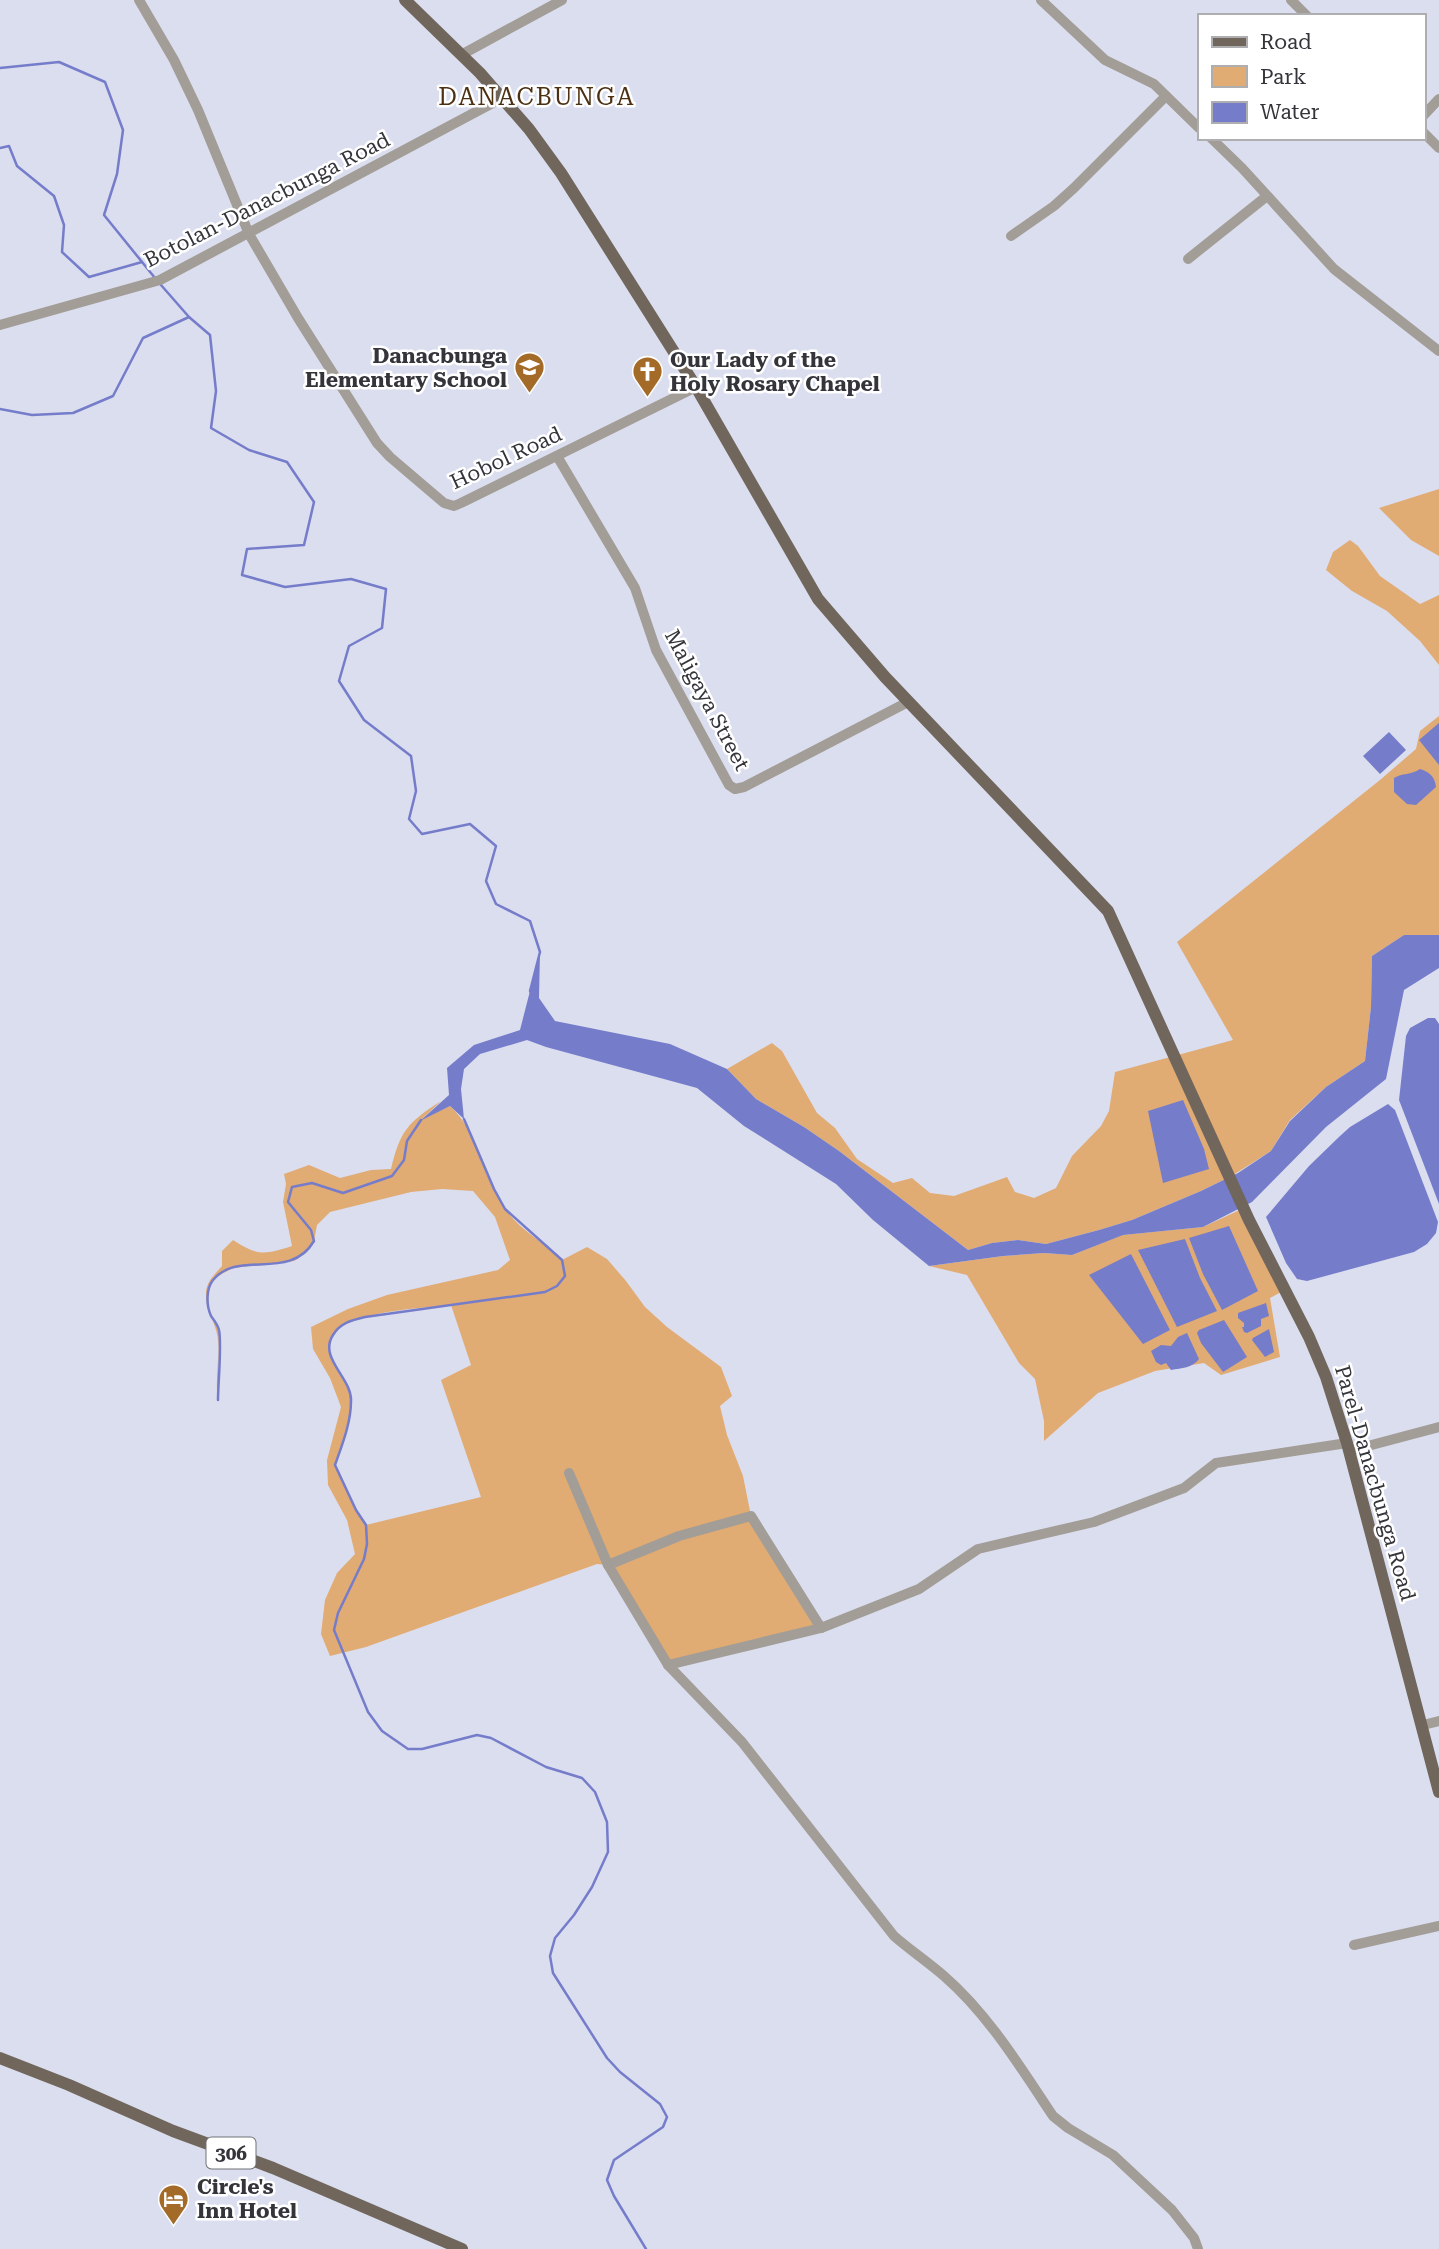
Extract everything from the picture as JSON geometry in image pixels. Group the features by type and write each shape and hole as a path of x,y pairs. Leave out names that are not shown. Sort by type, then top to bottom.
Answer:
{"main road":[{"name":"Parel-Danacbunga Road","path":"405,0 502,98 561,173 696,387 818,599 908,702 1108,911 1250,1220 1309,1337 1326,1377 1348,1447 1439,1793"},
{"name":"306","path":"0,2058 173,2131 273,2168 462,2249"}],"street":[{"name":"Hobol Road","path":"139,0 174,60 198,110 249,234 287,299 377,443 444,503 454,506 461,503 696,387"},
{"path":"461,55 562,0"},
{"path":"1041,0 1105,60 1123,71 1141,77 1166,96 1198,127"},
{"path":"1291,0 1305,14"},
{"path":"1011,236 1054,206 1074,188 1166,96"},
{"name":"Botolan-Danacbunga Road","path":"0,325 160,280 502,98"},
{"path":"1425,114 1439,99"},
{"path":"1425,134 1439,148"},
{"path":"1212,140 1242,168 1334,269 1439,351"},
{"path":"1188,259 1267,196"},
{"name":"Maligaya Street","path":"557,456 635,588 656,650 729,785 735,789 744,787 908,702"},
{"path":"668,1665 821,1628 919,1589 978,1549 1094,1522 1184,1488 1216,1463 1348,1447 1439,1427"},
{"path":"569,1474 608,1565 668,1665 743,1742 894,1936 944,1977 984,2019 1053,2116 1113,2155 1171,2210 1194,2238 1198,2249"},
{"path":"608,1565 678,1536 751,1516 821,1628"},
{"path":"1423,1725 1439,1721"},
{"path":"1354,1945 1439,1926"}],"green space":[{"path":"1439,489 1439,556 1411,540 1379,508"},
{"path":"1350,540 1358,546 1380,576 1420,604 1439,595 1439,665 1420,641 1387,611 1352,591 1326,570 1333,552"},
{"path":"1439,716 1439,935 1404,935 1372,956 1371,1007 1365,1061 1326,1087 1290,1120 1271,1151 1230,1177 1132,1220 1099,1230 1046,1244 1018,1240 992,1243 968,1250 839,1151 756,1099 727,1069 772,1043 782,1051 817,1113 835,1128 857,1159 893,1183 912,1178 930,1193 954,1196 1007,1177 1015,1192 1034,1198 1056,1188 1072,1156 1101,1126 1109,1111 1115,1072 1233,1040 1177,942 1416,749 1420,731"},
{"path":"441,1101 422,1119 450,1106 460,1117 475,1141 510,1216 562,1260 587,1247 607,1259 645,1307 721,1367 732,1396 720,1406 727,1435 743,1476 751,1516 821,1628 668,1665 608,1565 597,1564 366,1647 330,1656 321,1634 325,1600 337,1573 355,1554 347,1520 328,1485 327,1460 341,1407 330,1378 313,1349 311,1327 348,1309 387,1295 498,1270 510,1260 495,1217 473,1191 442,1189 411,1192 330,1212 317,1225 314,1241 307,1252 294,1261 233,1268 216,1277 208,1288 209,1311 206,1289 211,1278 222,1266 222,1251 233,1240 261,1252 292,1246 283,1202 286,1184 284,1174 309,1165 340,1178 371,1170 391,1169 398,1145 407,1129","holes":["451,1305 471,1365 441,1380 481,1497 366,1525 335,1466 348,1423 351,1398 329,1351 334,1333 345,1324 381,1313"]},
{"path":"1244,1208 1285,1290 1270,1298 1280,1357 1221,1375 1204,1363 1155,1371 1098,1393 1044,1441 1044,1421 1035,1379 1019,1363 967,1275 929,1266 1003,1256 1044,1253 1072,1255 1122,1235 1203,1227"},
{"path":"209,1311 219,1328 218,1400 218,1337"}],"water":[{"path":"1439,723 1439,765 1419,740"},
{"path":"1389,732 1406,750 1380,774 1363,756"},
{"path":"1420,769 1431,775 1436,787 1416,805 1407,804 1394,792 1394,778"},
{"path":"1404,935 1439,935 1439,968 1404,990 1386,1079 1326,1127 1252,1202 1203,1227 1123,1235 1072,1255 1044,1253 1003,1256 929,1266 873,1220 836,1184 744,1126 697,1088 527,1040 480,1054 464,1069 461,1089 464,1119 450,1106 420,1121 449,1095 447,1068 474,1045 520,1030 540,952 539,998 555,1021 670,1044 727,1069 756,1099 839,1151 968,1250 992,1243 1018,1240 1046,1244 1132,1220 1238,1173 1271,1151 1290,1121 1326,1087 1365,1061 1371,1007 1372,956"},
{"path":"1428,1018 1435,1018 1439,1024 1439,1204 1399,1100 1406,1036 1410,1028"},
{"path":"1183,1100 1204,1149 1209,1169 1163,1183 1148,1111"},
{"path":"1388,1104 1395,1110 1438,1222 1436,1233 1427,1244 1414,1252 1307,1281 1297,1279 1286,1263 1266,1217 1309,1166 1340,1136"},
{"path":"1229,1226 1258,1291 1222,1310 1203,1274 1189,1238"},
{"path":"1185,1239 1200,1278 1217,1311 1177,1327 1138,1250"},
{"path":"1131,1254 1170,1330 1143,1344 1089,1275"},
{"path":"1266,1303 1269,1316 1261,1319 1261,1326 1244,1332 1244,1323 1238,1318 1238,1313"},
{"path":"1224,1320 1247,1357 1223,1372 1201,1343 1197,1333"},
{"path":"1269,1329 1274,1352 1265,1357 1252,1340"},
{"path":"1187,1333 1199,1359 1196,1362 1171,1370 1166,1363 1161,1365 1156,1362 1151,1351 1161,1345 1171,1346 1178,1337"}],"waterway":[{"path":"0,68 59,62 105,82 123,130 117,174 104,215 155,278"},
{"path":"0,148 9,146 17,166 54,196 64,225 62,252 89,277 142,262"},
{"path":"161,285 189,317 210,335 216,391 211,428 249,450 287,462 314,502 304,545 247,549 242,575 285,587 351,579 386,589 382,628 349,646 339,681 364,720 411,756 416,791 409,819 422,834 470,824 496,846 486,881 496,904 530,921 540,952 531,993"},
{"path":"0,409 32,415 73,413 113,396 143,338 189,317"},
{"path":"464,1119 505,1209 562,1260 565,1276 557,1286 545,1292 365,1317 343,1325 333,1335 330,1343 332,1360 346,1384 351,1401 348,1426 335,1465 366,1525 367,1544 364,1559 338,1613 334,1630 368,1712 382,1731 408,1749 422,1749 477,1735 491,1738 546,1767 582,1778 595,1792 607,1822 608,1852 592,1887 555,1938 550,1956 553,1973 607,2058 660,2104 667,2117 663,2127 614,2160 607,2180 646,2249"},
{"path":"218,1400 220,1337 209,1312 208,1302 208,1292 213,1280 224,1271 236,1267 278,1263 292,1260 304,1253 314,1241 311,1230 288,1202 292,1187 312,1183 343,1193 392,1176 404,1160 407,1141 421,1120"}],"place":[{"name":"Danacbunga Elementary School","path":"530,395"},
{"name":"Our Lady of the Holy Rosary Chapel","path":"647,399"},
{"name":"Circle's Inn Hotel","path":"174,2226"}],"district":[{"name":"DANACBUNGA","path":"537,97"}]}
